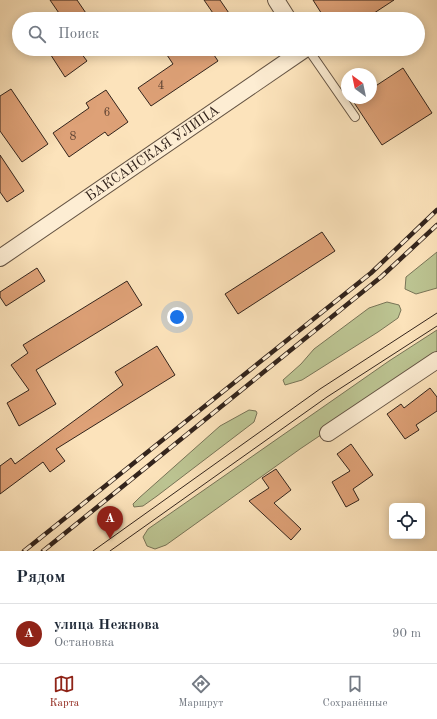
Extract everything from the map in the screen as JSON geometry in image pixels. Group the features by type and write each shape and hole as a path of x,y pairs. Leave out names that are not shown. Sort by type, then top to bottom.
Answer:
{"street":[{"path":"276,0 284,12"},
{"name":"БАКСАНСКАЯ УЛИЦА","path":"0,258 295,56"},
{"path":"328,432 437,360"}],"lane":[{"path":"313,56 355,117"}],"green space":[{"path":"437,252 437,288 416,294 405,289 406,277"},
{"path":"387,302 399,305 401,310 398,318 302,380 285,385 283,380 301,364 314,349 369,308"},
{"path":"437,330 437,357 300,449 166,545 155,549 147,546 143,537 148,529 389,361"},
{"path":"249,410 256,411 257,413 254,422 143,506 134,507 133,504 139,498 220,426"}],"building":[{"path":"50,0 77,0 85,12 58,12"},
{"path":"204,0 220,0 228,12 212,12"},
{"path":"313,0 394,0 376,12 321,12"},
{"path":"52,56 83,56 87,61 65,77"},
{"path":"168,56 215,56 218,61 151,106 138,88 173,64"},
{"path":"403,68 432,113 382,145 355,104 377,104 377,85"},
{"path":"11,89 48,144 22,162 0,131 0,96"},
{"path":"106,90 128,122 108,136 105,132 69,157 53,133 89,108 86,103"},
{"path":"0,155 24,191 7,202 0,192"},
{"path":"322,232 335,251 238,314 225,294"},
{"path":"37,268 45,281 6,306 0,297 0,292"},
{"path":"127,281 142,305 36,370 56,404 19,426 7,403 29,390 11,365 28,353 23,345"},
{"path":"157,346 175,375 56,449 65,461 50,472 43,462 0,494 0,466 11,458 15,464 123,385 115,372"},
{"path":"430,388 437,397 437,411 416,425 419,430 405,439 387,414 401,404 404,408"},
{"path":"351,444 373,475 353,489 359,500 346,507 332,482 350,471 337,454"},
{"path":"276,469 291,490 274,503 301,529 291,540 249,501 269,488 262,478"}],"tram line":[{"path":"93,551 320,389 437,313"},
{"path":"110,551 327,397 437,326"}],"railway":[{"path":"24,551 371,273 437,210"},
{"path":"43,551 381,277 437,225"}],"place":[{"name":"улица Нежнова","path":"110,539"}]}
